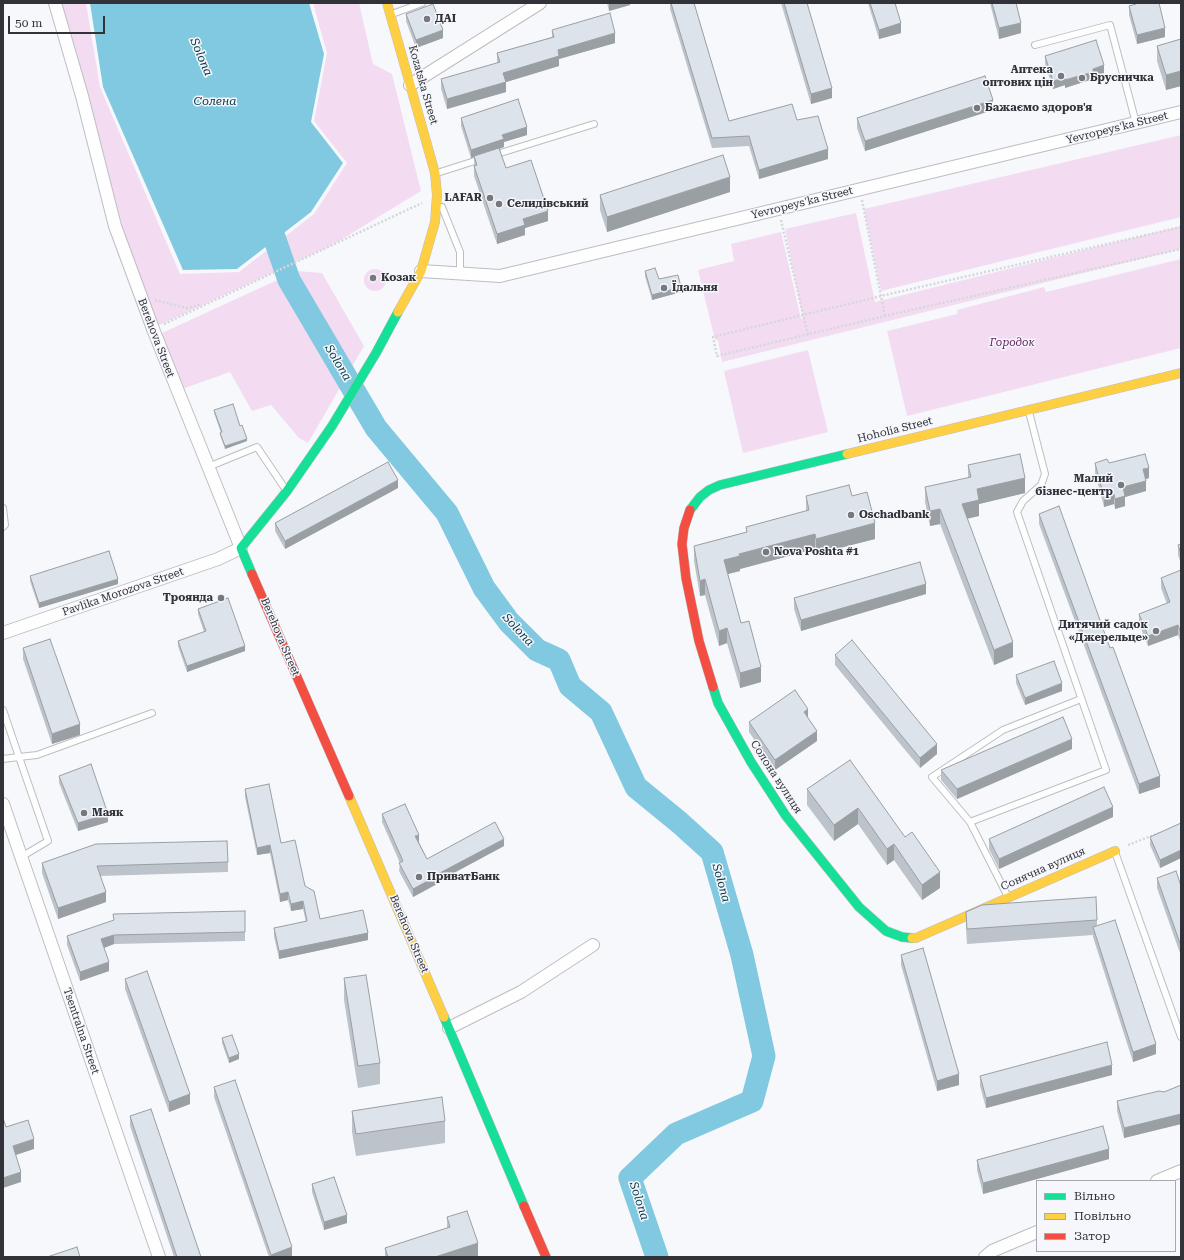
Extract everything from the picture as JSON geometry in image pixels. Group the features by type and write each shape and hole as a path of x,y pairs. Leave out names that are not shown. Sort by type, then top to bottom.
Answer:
{"main road":[{"name":"Kozatska Street","path":"241,548 287,491 332,426 376,353 421,271 435,222 437,195 435,173 387,3"},
{"name":"Hoholia Street","path":"686,578 682,544 684,528 690,511 700,497 709,490 720,485 1181,373"},
{"name":"Berehova Street","path":"241,548 449,1028 546,1257"},
{"name":"Солона вулиця","path":"686,578 699,641 718,703 755,768 786,816 859,907 886,932 902,937 916,938"},
{"name":"Сонячна вулиця","path":"916,938 1115,851"}],"street":[{"name":"Berehova Street","path":"55,3 82,96 115,226 140,296 241,548"},
{"path":"410,85 540,3"},
{"name":"Yevropeysʹka Street","path":"421,271 500,276 1181,112"},
{"name":"Pavlika Morozova Street","path":"3,633 218,559 241,548"},
{"name":"Tsentralna Street","path":"3,804 159,1257"},
{"path":"449,1028 521,992 593,945"},
{"path":"1159,1180 1181,1171"},
{"path":"985,1257 992,1251 1036,1232"}],"lane":[{"path":"390,14 422,3"},
{"path":"1035,45 1110,25 1136,123"},
{"path":"435,173 594,124"},
{"path":"437,195 460,252 460,274"},
{"path":"970,822 1106,770 1017,512 1023,501 1041,485 1045,474 1028,410"},
{"path":"208,467 257,448 287,491"},
{"path":"3,508 5,525 3,527"},
{"path":"1008,898 970,822 932,777 1003,730 1081,699"},
{"path":"3,710 48,841 21,857"},
{"path":"3,759 37,755 152,713"},
{"path":"1115,851 1181,1037"}],"path":[{"path":"859,190 885,316"},
{"path":"153,329 437,195"},
{"path":"778,209 808,335"},
{"path":"1181,227 881,296 713,337 717,356 885,316 1181,249"},
{"path":"140,296 186,308 205,304"},
{"path":"1115,851 1166,830"}],"green space":[{"path":"60,3 86,3 100,87 180,274 239,272 314,214 347,163 314,121 327,53 313,3 359,3 373,64 392,74 421,191 334,244 155,327 134,269"},
{"path":"1181,135 1181,217 881,291 864,209"},
{"path":"856,213 875,302 1181,226 1181,249 722,362 718,340 715,340 698,270 734,261 731,244 781,232 801,319 803,319 785,229"},
{"name":"Городок","path":"1181,259 1181,348 907,416 887,331 957,314 957,310 1044,287 1046,292"},
{"path":"375,269 383,272 386,280 383,288 375,291 367,288 364,280 367,272"},
{"path":"297,271 322,273 364,346 308,443 299,438 271,405 252,411 230,372 182,389 162,333"},
{"path":"808,350 828,432 743,453 724,371"}],"water":[{"name":"Солена","path":"90,3 309,3 324,54 311,122 343,163 311,212 237,269 183,270 103,87"}],"building":[{"path":"671,3 694,3 729,121 792,104 797,120 818,116 828,149 759,170 749,136 712,138"},
{"path":"784,3 807,3 832,88 811,94"},
{"path":"870,3 895,3 901,23 879,30"},
{"path":"992,3 1016,3 1021,23 999,28"},
{"path":"1136,3 1159,3 1165,28 1137,35 1129,6"},
{"path":"433,4 443,30 416,40 406,14"},
{"path":"610,13 615,33 558,50 559,56 503,73 506,82 447,99 441,79 500,62 497,53 554,37 552,30"},
{"path":"1181,39 1181,71 1166,75 1157,46"},
{"path":"1096,40 1104,65 1093,69 1093,72 1065,80 1065,78 1053,81 1045,56"},
{"path":"985,76 993,100 865,141 857,118"},
{"path":"518,99 527,127 502,135 504,139 471,150 461,118"},
{"path":"499,148 506,168 531,160 548,211 523,219 525,225 497,234 474,166 477,165 474,156"},
{"path":"723,155 730,177 607,217 600,195"},
{"name":"Їдальня","path":"655,268 659,279 678,275 681,287 652,295 645,271"},
{"path":"233,404 240,426 242,425 247,439 225,446 220,433 222,432 214,410"},
{"path":"1020,454 1025,478 977,489 979,500 962,504 1013,642 994,650 940,509 930,511 925,487 971,477 968,465"},
{"name":"Малий бізнес-центр","path":"1145,454 1149,468 1143,469 1146,481 1123,487 1125,496 1115,499 1114,494 1104,497 1095,463 1107,459 1109,463"},
{"path":"388,462 398,480 285,541 275,523"},
{"path":"849,485 852,496 867,492 875,523 816,539 815,534 739,554 740,556 724,560 741,623 749,621 761,667 740,673 727,628 719,631 705,579 700,581 694,546 747,532 746,527 809,510 806,496"},
{"path":"1059,506 1110,648 1113,647 1160,776 1139,784 1039,514"},
{"path":"1181,544 1181,554 1178,545"},
{"path":"109,551 118,579 39,603 30,576"},
{"path":"920,562 926,584 801,620 794,598"},
{"path":"1181,570 1181,633 1178,625 1148,636 1139,614 1170,602 1161,578"},
{"path":"228,598 245,646 187,666 178,641 206,631 198,609"},
{"path":"50,639 80,724 52,734 23,648"},
{"path":"852,640 937,744 920,758 835,655"},
{"path":"1054,661 1062,683 1025,698 1016,675"},
{"path":"795,690 808,709 804,712 817,731 775,760 749,722"},
{"path":"1063,717 1072,739 957,789 941,770"},
{"path":"850,760 905,837 912,832 940,872 922,885 894,844 887,849 858,808 834,825 807,789"},
{"path":"91,764 108,814 78,823 59,776"},
{"path":"269,784 281,843 295,840 305,886 314,891 320,919 363,910 368,933 279,951 274,928 307,921 303,901 291,904 288,892 280,894 270,845 257,848 245,789"},
{"path":"1104,787 1113,807 999,859 989,839"},
{"path":"405,804 419,835 415,836 427,859 495,822 504,839 413,889 399,863 403,861 382,814"},
{"path":"1181,823 1181,850 1160,860 1150,837"},
{"path":"227,841 228,862 97,866 106,892 58,908 42,863 96,844"},
{"path":"1176,871 1181,886 1181,946 1157,878"},
{"path":"1096,897 1097,920 967,929 966,912 982,905"},
{"path":"245,911 245,932 114,935 101,939 109,962 80,972 67,936 114,920 113,914"},
{"path":"1115,920 1156,1044 1133,1052 1093,927"},
{"path":"923,948 959,1074 937,1081 901,955"},
{"path":"147,971 190,1094 169,1102 125,979"},
{"path":"366,975 380,1063 358,1066 344,978"},
{"path":"232,1035 239,1054 229,1058 222,1038"},
{"path":"1107,1042 1112,1065 986,1098 980,1076"},
{"path":"235,1080 292,1247 271,1255 214,1087"},
{"path":"1181,1085 1181,1114 1124,1128 1117,1101 1159,1091 1164,1092"},
{"path":"442,1097 445,1121 356,1134 352,1111"},
{"path":"151,1109 201,1257 177,1257 130,1116"},
{"path":"3,1118 6,1127 28,1120 34,1139 13,1146 21,1172 3,1178"},
{"path":"1103,1126 1109,1149 983,1183 977,1160"},
{"path":"334,1177 347,1215 324,1222 312,1184"},
{"path":"467,1211 478,1243 435,1257 388,1257 385,1248 450,1227 447,1217"},
{"path":"77,1247 80,1257 47,1257"}],"waterway":[{"name":"Solona","path":"265,211 289,280 376,428 447,513 484,588 509,622 537,650 559,660 570,686 601,712 636,787 680,823 712,852 742,955 764,1056 752,1101 676,1134 630,1178 657,1257"}],"traffic: fast":[{"path":"252,574 241,548 287,491 332,426 376,353 398,312"},
{"path":"690,510 700,497 709,490 720,485 847,454"},
{"path":"713,687 718,703 751,762 786,816 859,907 886,931 902,937 912,938"},
{"path":"444,1017 524,1206"}],"traffic: slow":[{"path":"387,3 435,173 437,195 435,222 421,271 398,312"},
{"path":"847,454 1181,373"},
{"path":"349,796 444,1017"},
{"path":"912,938 916,938 1115,851"}],"traffic: jam":[{"path":"690,510 684,528 682,544 686,578 699,641 713,687"},
{"path":"252,574 349,796"},
{"path":"524,1206 546,1257"}],"place":[{"name":"ДАІ","path":"427,19"},
{"name":"Аптека оптових цін","path":"1061,76"},
{"name":"Брусничка","path":"1082,78"},
{"name":"Бажаємо здоров'я","path":"977,108"},
{"name":"LAFAR","path":"490,198"},
{"name":"Селидівський","path":"499,204"},
{"name":"Козак","path":"373,278"},
{"name":"Їдальня","path":"664,288"},
{"name":"Малий бізнес-центр","path":"1121,485"},
{"name":"Oschadbank","path":"851,515"},
{"name":"Nova Poshta #1","path":"766,552"},
{"name":"Троянда","path":"221,598"},
{"name":"Дитячий садок «Джерельце»","path":"1156,631"},
{"name":"Маяк","path":"84,813"},
{"name":"ПриватБанк","path":"419,877"}]}
